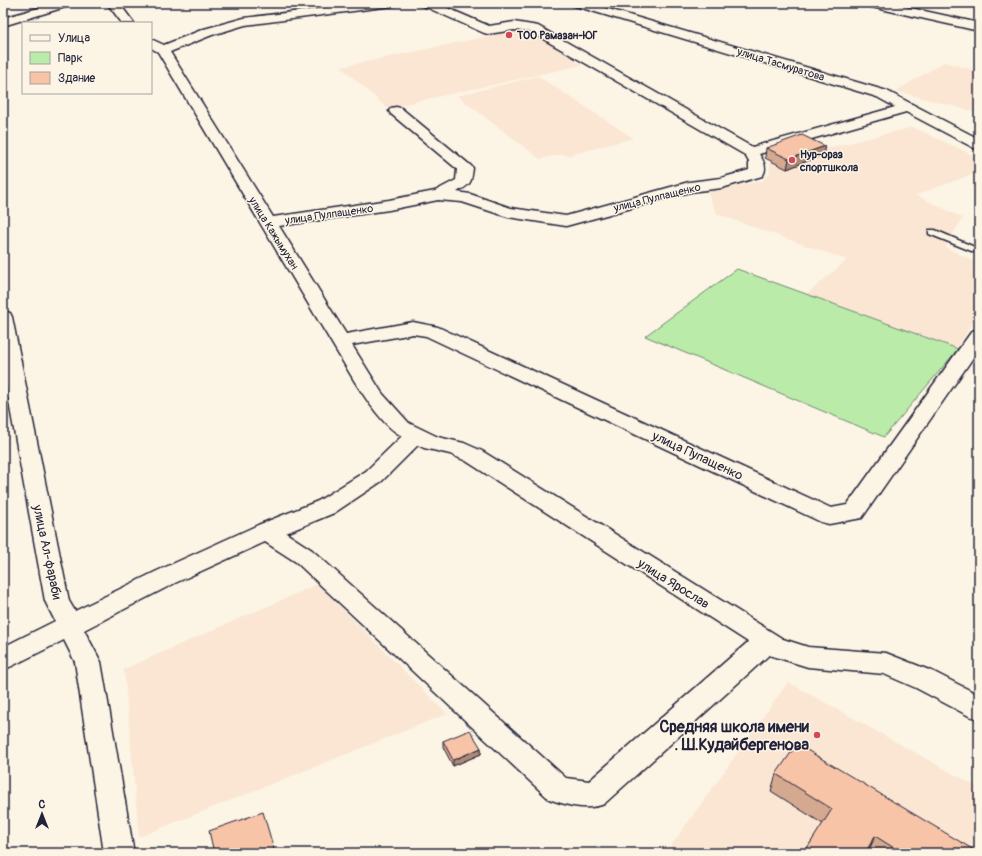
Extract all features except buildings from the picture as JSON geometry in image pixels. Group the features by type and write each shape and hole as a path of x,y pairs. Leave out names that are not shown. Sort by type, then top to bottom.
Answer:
{"main road":[{"path":"872,3 979,27"}],"street":[{"path":"3,22 68,3"},
{"path":"113,3 127,22"},
{"name":"улица Кажымухан","path":"389,413 375,397 157,47 244,22 392,3"},
{"path":"423,3 488,30 514,26 534,29 614,76 750,152 909,107"},
{"name":"улица Тасмуратова","path":"576,3 882,94 979,145"},
{"path":"396,111 465,168 463,182 438,195"},
{"name":"улица Пулпащенко","path":"268,223 389,205 438,195 464,197 508,212 566,221 689,187 722,183 757,173 758,162 750,152"},
{"name":"улица Ал-фараби","path":"3,317 57,601 88,662 119,853"},
{"name":"улица Пупащенко","path":"341,341 412,328 431,331 829,516 854,512 979,335"},
{"name":"улица Ярослав","path":"389,413 402,428 416,436 432,443 456,448 474,456 774,646 808,657 886,664 925,680 979,708"},
{"path":"3,659 166,577 266,531 326,507 374,476 416,436"},
{"path":"266,531 304,556 559,790 594,795 767,641"}],"lane":[{"path":"932,232 979,252"}],"shaded area":[{"path":"293,3 353,3 293,11"},
{"path":"527,28 582,65 387,108 341,67"},
{"path":"944,62 979,71 979,113 896,91"},
{"path":"538,76 633,138 567,156 563,154 540,159 457,96"},
{"path":"913,127 979,158 979,172 916,195 963,218 945,247 979,264 979,310 958,349 807,294 847,260 717,214 707,192 762,181 770,173 770,154 814,144 825,149"},
{"path":"318,584 447,714 139,837 124,669"},
{"name":"Средняя школа имени . Ш.Кудайбергенова","path":"788,682 979,788 979,853 666,853"}],"green space":[{"path":"737,269 958,349 884,437 645,336"}],"railway":[{"path":"975,3 979,4"}],"place":[{"name":"ТОО Рамазан-ЮГ","path":"509,35"},
{"name":"Нур-ораз спортшкола","path":"792,160"},
{"name":"Средняя школа имени . Ш.Кудайбергенова","path":"817,735"}]}
